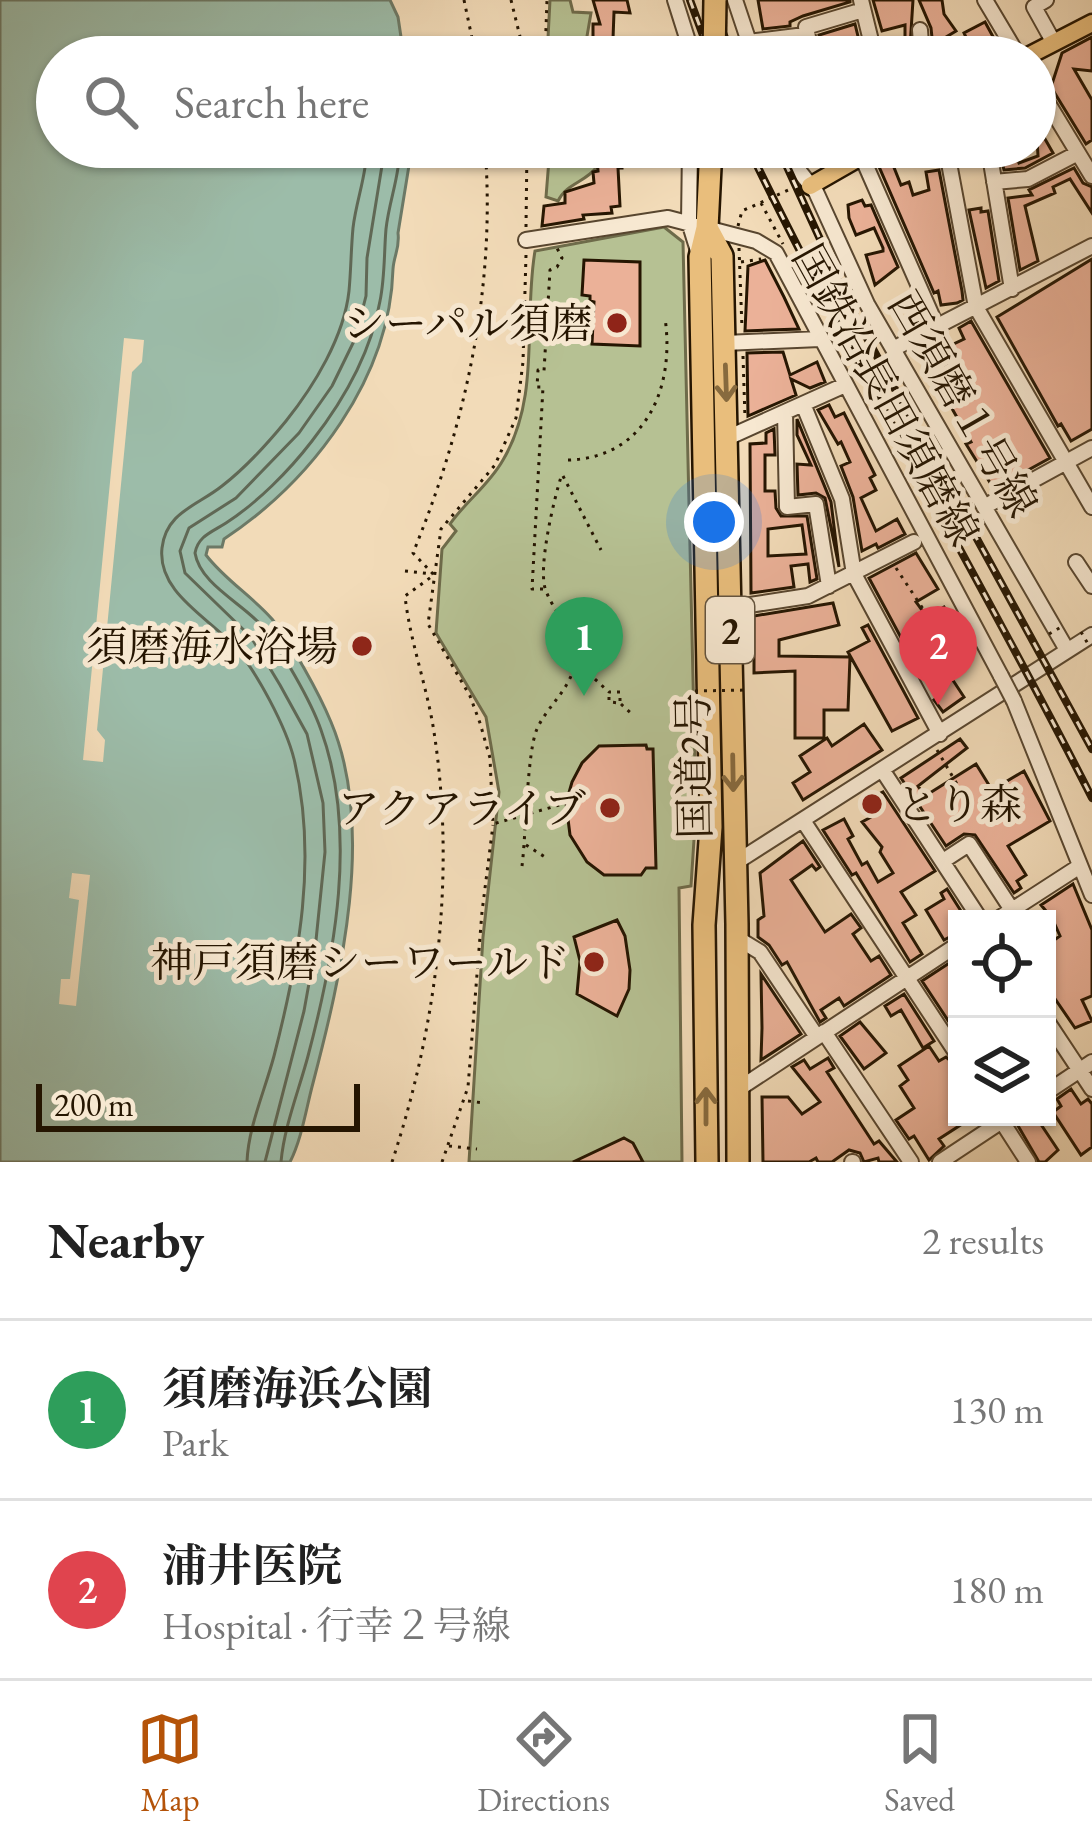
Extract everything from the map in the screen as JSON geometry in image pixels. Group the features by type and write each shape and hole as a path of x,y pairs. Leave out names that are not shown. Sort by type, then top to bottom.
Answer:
{"highway":[{"path":"711,36 729,2"},
{"name":"国道2号","path":"706,1162 704,925 710,839 698,225 707,168"},
{"name":"国道2号","path":"698,225 722,256 738,1162"},
{"path":"710,839 735,863"},
{"name":"2","path":"706,1050 714,1002 714,902 718,880 735,863"}],"main road":[{"path":"1056,42 1092,23"},
{"path":"805,185 834,168"}],"street":[{"path":"675,0 691,36"},
{"path":"826,0 831,20"},
{"path":"985,0 1009,36"},
{"path":"1046,0 1034,7 1050,36"},
{"path":"729,2 745,36"},
{"path":"801,36 806,27 862,5 870,36"},
{"path":"920,30 920,36"},
{"path":"1056,117 1092,176"},
{"path":"1056,164 1078,153"},
{"path":"693,168 698,225"},
{"name":"西須磨１号線","path":"798,168 982,513 1067,650"},
{"path":"867,168 936,325"},
{"path":"950,168 976,307 1092,507"},
{"path":"992,168 1012,290"},
{"path":"994,182 1028,179 1049,168"},
{"name":"国鉄沿長田須磨線","path":"526,240 657,217 766,245 776,253 1014,701 1092,895"},
{"path":"893,349 1092,246"},
{"path":"724,343 820,339"},
{"path":"728,438 845,385"},
{"path":"802,404 842,499 854,574 938,741"},
{"path":"785,412 787,507 817,504 829,586"},
{"path":"982,513 1092,448"},
{"path":"730,608 808,596 914,542"},
{"path":"1076,562 1092,586"},
{"path":"735,863 938,741 1084,634"},
{"path":"883,771 974,910"},
{"path":"804,821 948,1040"},
{"path":"944,861 969,844 1012,910 1080,866"},
{"path":"737,938 760,952 910,1162"},
{"path":"736,1090 948,951"},
{"path":"1056,1031 1086,1066 1092,1090"},
{"path":"1056,1086 1086,1066"},
{"path":"940,1162 992,1126"},
{"path":"1008,1126 1028,1162"}],"path":[{"path":"464,0 472,36"},
{"path":"511,0 520,36"},
{"path":"546,36 547,0"},
{"path":"434,575 413,553 436,496 470,372 488,247 486,168"},
{"path":"442,1162 466,1101 493,824 490,758 480,722 428,624 441,529 495,465 516,418 523,362 527,168"},
{"path":"739,255 742,211 805,185"},
{"path":"545,590 532,589 543,387 537,387 538,370 544,371 550,270 562,258 554,246"},
{"path":"568,460 612,450 646,417 668,370 665,318"},
{"path":"522,866 536,732 569,682 575,661 570,630 545,590 551,505 562,475 601,550"},
{"path":"936,532 977,511 982,513"},
{"path":"888,556 935,627"},
{"path":"405,571 434,575"},
{"path":"392,1162 429,1014 441,902 434,732 405,596 434,575"},
{"path":"1049,634 1072,626"},
{"path":"575,661 609,692 620,692 620,703"},
{"path":"695,691 747,690"},
{"path":"609,692 609,702 620,703 634,716"},
{"path":"938,741 971,808"},
{"path":"493,824 563,804"},
{"path":"525,844 545,856"},
{"path":"466,1101 484,1103"},
{"path":"448,1146 477,1149"}],"shaded area":[{"path":"550,0 570,0 573,12 591,13 587,36 548,36"},
{"path":"548,168 596,168 558,201 546,197"},
{"path":"664,227 683,242 696,809 691,886 679,888 682,1162 469,1162 483,937 499,792 486,717 436,633 442,549 456,531 450,524 497,469 515,436 527,384 535,251"}],"water":[{"path":"0,0 390,0 401,36 36,36 36,168 409,168 389,309 362,387 341,423 288,487 224,539 222,547 208,547 206,555 272,619 305,669 331,722 351,808 352,855 343,950 298,1143 290,1162 0,1162"}],"pier":[{"path":"124,338 144,340 142,362 132,372 97,730 105,740 103,762 83,760"},
{"path":"72,873 90,875 76,1006 59,1004 61,979 70,979 79,900 69,898"}],"building":[{"path":"593,0 627,0 630,13 614,12 613,36 593,36 593,24 600,24"},
{"path":"758,0 850,2 803,16 790,26 763,29"},
{"path":"873,0 913,0 911,36 905,36 905,25 882,31"},
{"path":"919,0 942,0 944,14 956,31 932,36"},
{"path":"985,22 993,36 965,36"},
{"path":"855,24 858,36 819,36"},
{"path":"1092,37 1092,71 1074,69 1092,100 1092,140 1086,144 1056,95 1062,53"},
{"path":"618,168 620,206 611,207 612,213 542,226 544,206 565,203 565,192 594,183 593,172"},
{"path":"880,168 894,168 901,185 909,182 913,195 929,190 926,172 939,170 963,300 941,305 938,291 934,293"},
{"path":"1074,168 1083,183 1092,187 1092,213 1070,179 1053,187 1055,193 1025,206 1038,261 1020,270 1008,198 1032,195 1029,190"},
{"path":"862,200 865,206 871,205 898,267 875,285 866,255 883,248 874,228 856,235 849,218 848,205"},
{"path":"981,208 981,212 988,211 999,281 986,288 969,210"},
{"path":"1092,259 1092,429 1071,441 997,317"},
{"name":"シーパル須磨","path":"584,260 640,262 640,346 592,344 594,302 582,295"},
{"path":"765,260 799,329 745,331 748,266"},
{"path":"971,321 1050,458 994,489 966,444 971,442 946,398 972,382 958,359 945,367 933,342 941,337 947,347 964,339 959,328"},
{"path":"783,352 790,375 817,362 825,382 810,388 791,379 796,395 748,416 747,353"},
{"path":"829,405 835,417 844,413 875,475 870,478 876,490 861,498 876,531 897,519 905,534 878,548 876,544 862,551 853,497 841,466 850,462 818,410"},
{"path":"797,419 831,502 839,567 825,498 816,493 798,495 797,464 811,465 797,435"},
{"path":"774,429 775,455 765,455 765,491 775,491 781,516 807,516 817,579 810,582 808,564 791,566 794,587 751,593 750,444 766,443 766,433","holes":["802,525 806,554 768,556 768,529"]},
{"path":"916,553 938,589 916,602 927,617 944,607 952,620 947,623 954,637 933,650 964,697 943,712 934,700 940,695 913,660 869,578"},
{"path":"833,603 839,625 779,640 779,656 850,657 848,710 824,710 824,738 795,738 795,671 754,673 754,616"},
{"path":"868,625 918,718 892,731 848,652 869,641 862,628"},
{"path":"864,724 882,750 803,800 793,783 810,772 800,756 827,738 832,746"},
{"path":"960,739 967,748 918,786 925,796 976,764 992,790 1024,771 1050,821 1008,846 1026,875 1017,881 1021,888 1014,893 975,835 964,834 946,846 901,778"},
{"name":"アクアライブ","path":"646,745 653,749 656,868 646,868 641,875 604,875 587,862 570,835 566,803 572,782 599,746"},
{"path":"883,792 935,871 901,892 916,915 903,923 922,954 910,962 856,873 852,875 823,830 844,819 862,865 867,862 878,882 893,873 880,852 882,847 862,822 873,816 864,801"},
{"path":"803,841 820,867 816,870 812,865 791,880 825,932 851,914 861,928 853,934 871,961 879,956 891,975 844,1006 839,998 821,1010 826,1018 820,1022 787,962 782,965 758,937 758,920 764,916 760,873"},
{"path":"1073,884 1092,930 1092,996 1082,1000 1092,1021 1075,1028 1056,1000 1056,939 1060,936 1056,910 1041,905"},
{"path":"947,889 960,910 948,910 948,938 944,940 926,910 944,899 941,893"},
{"path":"617,920 625,936 630,970 629,989 617,1016 577,994 580,961 574,937"},
{"path":"948,964 948,1020 922,981"},
{"path":"761,974 801,1034 761,1060 762,1028"},
{"path":"904,994 934,1041 923,1048 901,1010 891,1016 885,1006"},
{"path":"860,1022 886,1053 864,1069 840,1036"},
{"path":"929,1046 939,1061 948,1059 948,1126 959,1126 939,1139 944,1146 929,1160 914,1136 909,1139 896,1120 914,1108 900,1086 908,1080 899,1066"},
{"path":"828,1058 834,1068 827,1072 874,1144 879,1141 897,1162 879,1162 878,1158 864,1162 860,1153 849,1150 832,1162 816,1158 763,1162 762,1097 788,1097 802,1114 820,1102 792,1067 804,1060 810,1069"},
{"path":"1071,1089 1081,1104 1088,1099 1092,1104 1092,1147 1081,1155 1056,1117 1061,1106 1057,1099"},
{"path":"1018,1126 1042,1126 1058,1150 1039,1162"},
{"path":"624,1138 633,1143 643,1162 573,1162"}],"railway":[{"path":"690,0 703,36"},
{"path":"711,0 724,36"},
{"path":"759,168 1092,798"},
{"path":"788,168 856,318 1092,749"}],"place":[{"name":"シーパル須磨","path":"617,323"},
{"name":"須磨海水浴場","path":"362,646"},
{"name":"須磨海浜公園","path":"584,696"},
{"name":"浦井医院","path":"938,705"},
{"name":"とり森","path":"872,804"},
{"name":"アクアライブ","path":"610,808"},
{"name":"神戸須磨シーワールド","path":"594,962"}]}
